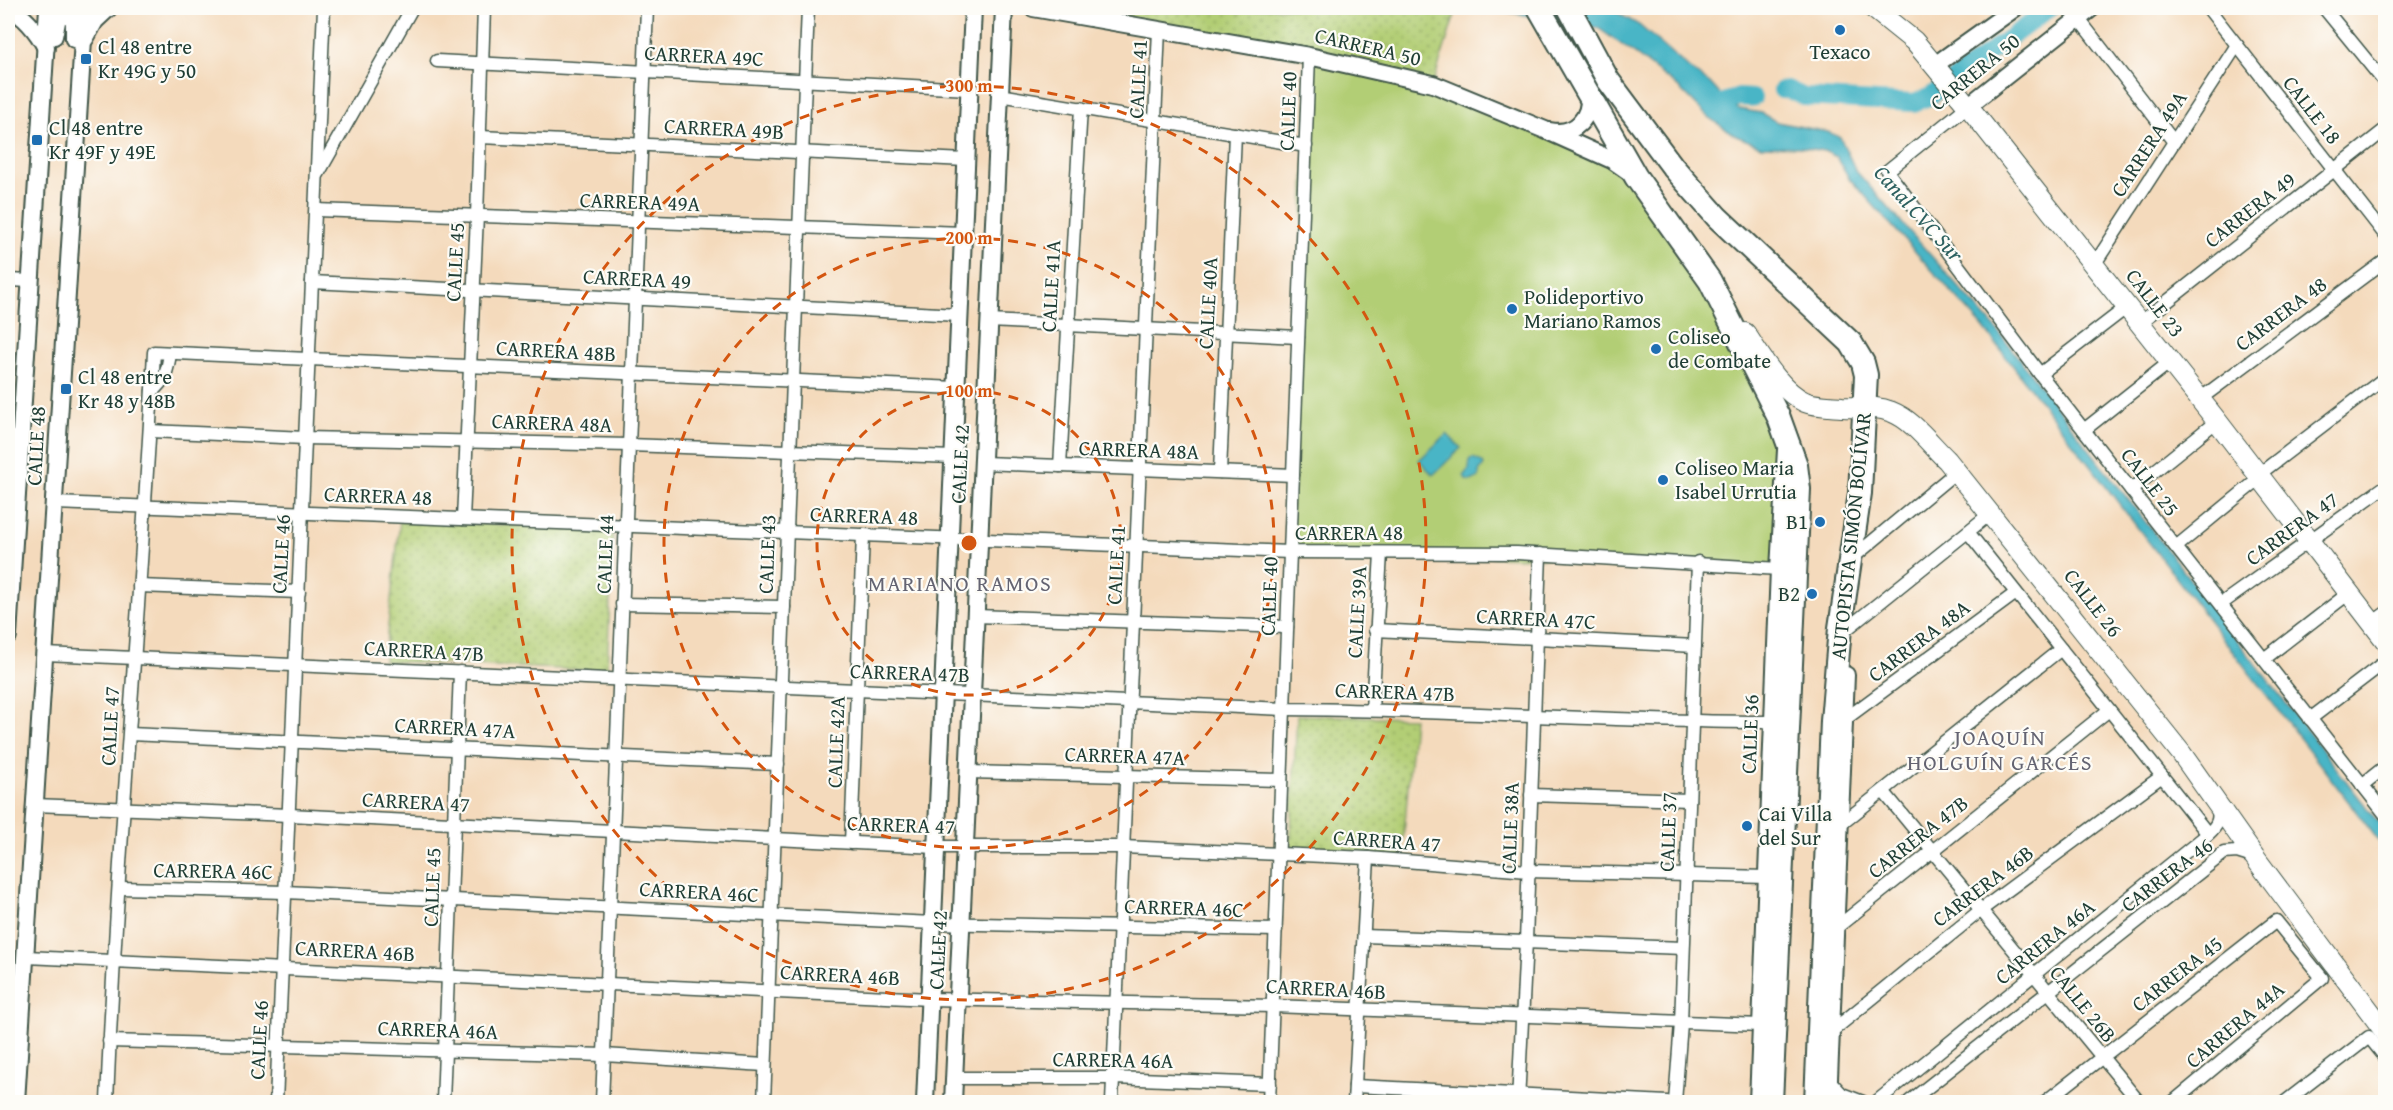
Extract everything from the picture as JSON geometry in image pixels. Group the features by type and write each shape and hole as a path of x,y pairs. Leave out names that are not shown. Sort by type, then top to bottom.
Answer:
{"highway":[{"path":"1539,8 1636,177 1710,281 1779,418 1796,465 1800,489 1765,1093"},
{"name":"AUTOPISTA SIMÓN BOLÍVAR","path":"1569,8 1608,81 1673,167 1718,217 1851,343 1863,363 1867,383 1860,493 1840,628 1832,721 1827,980 1816,1102"}],"main road":[{"name":"CALLE 23","path":"1873,8 1908,35 1965,102 2200,399 2349,593 2379,618 2385,641"},
{"name":"CALLE 26","path":"1710,281 1773,375 1806,403 1843,407 1866,406 1894,412 1908,422 1957,471 2181,753 2377,1035"},
{"path":"1843,407 1857,396 1867,383"}],"street":[{"path":"9,8 26,20 38,33 46,48"},
{"name":"CALLE 48","path":"8,636 10,560 48,8"},
{"name":"CALLE 48","path":"16,1102 85,8"},
{"path":"83,43 95,21 109,8"},
{"name":"CALLE 46","path":"276,1102 324,8"},
{"path":"317,175 412,8"},
{"name":"CALLE 45","path":"463,519 484,8"},
{"name":"CALLE 44","path":"602,1102 647,8"},
{"name":"CALLE 43","path":"764,1102 808,8"},
{"name":"CALLE 42","path":"925,1102 973,8"},
{"name":"CALLE 42","path":"954,1102 1004,8"},
{"name":"CARRERA 50","path":"1033,8 1309,56 1432,84 1545,130 1623,166 1636,177"},
{"name":"CARRERA 50","path":"1938,69 2014,8"},
{"name":"CARRERA 50","path":"1887,171 1965,102 2091,8"},
{"name":"CALLE 18","path":"2208,8 2385,236"},
{"path":"2326,8 2385,84"},
{"path":"45,66 52,59 56,22 62,14 67,14 74,20 73,58 81,70"},
{"path":"2078,18 2174,142"},
{"name":"CALLE 41","path":"1112,1102 1159,29"},
{"name":"CARRERA 49A","path":"2094,265 2237,45"},
{"name":"CALLE 40","path":"1269,1102 1309,56"},
{"name":"CARRERA 49C","path":"437,61 969,89"},
{"name":"CARRERA 50","path":"1545,130 1565,131 1575,128 1588,113 1589,93"},
{"path":"1000,95 1306,146"},
{"name":"CALLE 41A","path":"1060,466 1081,108"},
{"name":"CARRERA 49","path":"2140,323 2385,129"},
{"name":"CALLE 40A","path":"1220,472 1235,134"},
{"name":"CARRERA 49B","path":"480,137 966,159"},
{"name":"CALLE 25","path":"1887,171 2040,374 2385,815"},
{"name":"CARRERA 49A","path":"316,210 963,233"},
{"name":"CARRERA 48","path":"2200,399 2385,260"},
{"path":"8,280 31,281"},
{"name":"CARRERA 49","path":"312,282 959,315"},
{"path":"2040,374 2127,307"},
{"path":"989,321 1298,337"},
{"name":"CARRERA 48B","path":"154,352 956,388"},
{"name":"CALLE 47","path":"107,1102 133,656 154,352"},
{"path":"152,391 162,383 166,375 170,353"},
{"path":"2084,429 2170,362"},
{"path":"2176,547 2259,476 2385,377"},
{"path":"2132,490 2217,421"},
{"name":"CARRERA 48A","path":"150,430 305,438 629,445 953,457"},
{"name":"CALLE 36","path":"1765,1093 1761,1025 1779,568 1787,458 1786,439"},
{"name":"CARRERA 48A","path":"983,463 1293,475"},
{"path":"1856,555 1957,471"},
{"name":"CARRERA 47","path":"2221,604 2385,486"},
{"path":"1828,1102 1832,1031 1827,980 1836,928 1848,628 1860,493"},
{"name":"CARRERA 48","path":"55,503 1290,552 1540,554 1779,568"},
{"path":"1848,628 1990,513"},
{"path":"1968,532 2208,834 2215,828 2219,819 2214,801"},
{"name":"CALLE 42A","path":"851,843 863,535"},
{"name":"CALLE 39A","path":"1372,710 1381,553"},
{"name":"CALLE 38A","path":"1518,1099 1540,554"},
{"name":"CALLE 37","path":"1675,1102 1681,1023 1698,562"},
{"path":"139,586 298,592"},
{"name":"CARRERA 48A","path":"1844,720 2016,593"},
{"path":"2264,659 2349,593"},
{"path":"622,604 784,607"},
{"path":"976,616 1287,627"},
{"name":"CARRERA 47C","path":"1375,630 1695,646"},
{"path":"1840,825 2061,650"},
{"name":"CARRERA 47B","path":"45,654 133,656 781,688 1284,709 1372,710 1692,722 1773,722"},
{"path":"2310,719 2385,661"},
{"name":"CALLE 45","path":"443,1102 460,672"},
{"name":"CARRERA 47B","path":"1836,928 2109,710"},
{"name":"CARRERA 47A","path":"130,734 778,764"},
{"path":"2362,785 2385,766"},
{"name":"CARRERA 47A","path":"969,772 1281,780"},
{"name":"CARRERA 46B","path":"1832,1031 1981,910 2162,776"},
{"name":"CALLE 26B","path":"1883,791 2139,1102"},
{"path":"1531,795 1689,800"},
{"name":"CARRERA 47","path":"34,806 289,814 936,847 1123,847 1368,858 1528,871 1767,877"},
{"name":"CARRERA 46A","path":"1876,1102 2035,976 2208,834"},
{"name":"CARRERA 46","path":"1909,1102 2224,853 2237,852 2256,859"},
{"path":"1354,1102 1368,858"},
{"name":"CARRERA 46C","path":"120,888 285,892 933,923 1119,925 1275,930"},
{"name":"CARRERA 45","path":"2045,1102 2276,921 2322,978"},
{"path":"1364,936 1683,948"},
{"name":"CARRERA 46B","path":"26,957 115,959 930,999 1273,1006 1761,1025"},
{"name":"CARRERA 44A","path":"2173,1102 2322,978"},
{"path":"2285,1102 2377,1035"},
{"name":"CALLE 26","path":"2377,1035 2385,1058"},
{"name":"CARRERA 46A","path":"109,1041 444,1049 604,1055 765,1065"},
{"name":"CARRERA 46A","path":"955,1077 1113,1078 1270,1084"},
{"path":"1830,1081 1842,1094 1863,1102"},
{"path":"1355,1086 1518,1099 1667,1102"}],"green space":[{"path":"1046,8 1457,8 1433,84"},
{"name":"Polideportivo Mariano Ramos","path":"1309,56 1433,84 1636,177 1779,418 1779,569 1698,562 1290,552"},
{"path":"400,521 613,529 607,671 384,661"},
{"path":"1297,715 1414,718 1402,856 1290,850"}],"water":[{"path":"1485,8 1609,8 1639,25 1691,70 1710,83 1727,102 1739,109 1761,113 1777,122 1828,132 1840,137 1856,171 1997,330 2385,831 2385,849 1983,327 1849,178 1837,157 1824,151 1801,147 1761,146 1736,136 1708,117 1679,88 1598,28"},
{"path":"1447,434 1461,448 1433,475 1419,460"},
{"path":"1473,458 1484,465 1479,472 1479,477 1471,481 1466,480 1464,475 1469,469 1470,459"}],"waterway":[{"path":"1782,90 1787,89 1804,97 1914,103 1929,97 2050,8"},
{"path":"1719,104 1738,97 1753,98"}],"place":[{"name":"Texaco","path":"1840,30"},
{"name":"Cl 48 entre Kr 49G y 50","path":"86,59"},
{"name":"Cl 48 entre Kr 49F y 49E","path":"37,140"},
{"name":"Polideportivo Mariano Ramos","path":"1512,309"},
{"name":"Coliseo de Combate","path":"1656,349"},
{"name":"Cl 48 entre Kr 48 y 48B","path":"66,389"},
{"name":"Coliseo Maria Isabel Urrutia","path":"1663,480"},
{"name":"B1","path":"1820,522"},
{"name":"B2","path":"1812,594"},
{"name":"Cai Villa del Sur","path":"1747,826"}],"district":[{"name":"MARIANO RAMOS","path":"960,583"},
{"name":"JOAQUÍN HOLGUÍN GARCÉS","path":"2000,750"}],"water label":[{"name":"Canal CVC Sur","path":"1919,213"}]}
